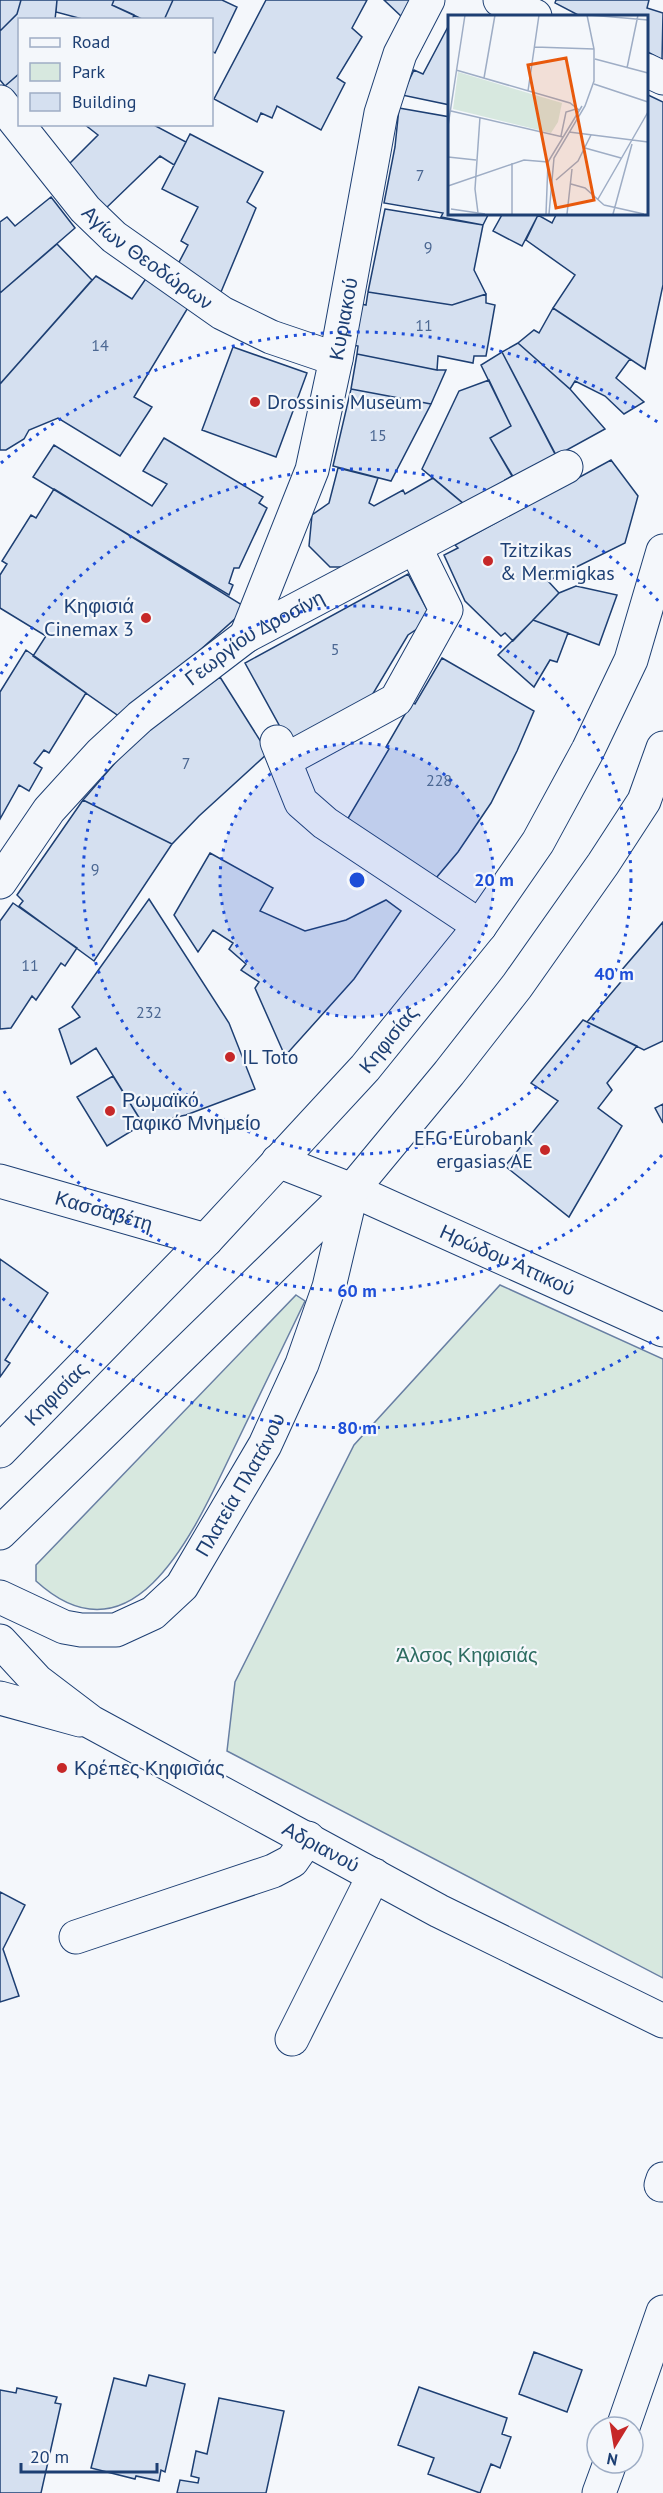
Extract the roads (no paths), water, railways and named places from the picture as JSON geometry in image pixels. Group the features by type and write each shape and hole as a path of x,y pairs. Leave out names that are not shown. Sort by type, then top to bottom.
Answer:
{"street":[{"name":"Κυριακού","path":"246,636 312,470 336,359 381,112 400,54 428,0"},
{"path":"500,0 533,15"},
{"path":"648,71 663,78"},
{"name":"Αγίων Θεοδώρων","path":"0,102 18,124"},
{"name":"Αγίων Θεοδώρων","path":"19,126 86,209 114,237 222,314 271,337 336,359"},
{"name":"Γεωργίου Δροσίνη","path":"0,882 49,810 101,753 140,717 246,636 567,467"},
{"path":"415,547 446,610 396,700 285,749 301,802 325,823 480,926"},
{"name":"Κηφισίας","path":"0,1451 206,1240 390,1040 480,926 538,842 588,750 631,660 663,551"},
{"path":"0,1533 352,1190 449,1073 516,986 603,864 653,805 663,748"},
{"name":"Ηρώδου Αττικού","path":"278,1161 352,1190 663,1330"},
{"name":"Κασσαβέτη","path":"0,1181 206,1240"},
{"name":"Πλατεία Πλατάνου","path":"0,1597 64,1627 81,1630 116,1629 153,1613 182,1586 265,1445 302,1364 329,1287 352,1190"},
{"name":"Αδριανού","path":"0,1641 37,1681 91,1722 439,1911 663,2021"},
{"path":"0,1698 91,1722"},
{"path":"76,1937 273,1871 292,1862 308,1838"},
{"path":"292,2039 374,1875"},
{"path":"627,2415 663,2312"},
{"path":"599,2493 606,2475"}],"place":[{"name":"Drossinis Museum","path":"255,402"},
{"name":"Tzitzikas & Mermigkas","path":"488,561"},
{"name":"Κηφισιά Cinemax 3","path":"146,618"},
{"name":"IL Toto","path":"230,1057"},
{"name":"Ρωμαϊκό Ταφικό Μνημείο","path":"110,1111"},
{"name":"EFG Eurobank ergasias AE","path":"545,1150"},
{"name":"Κρέπες Κηφισιάς","path":"62,1768"}],"park label":[{"name":"Άλσος Κηφισιάς","path":"467,1655"}]}
